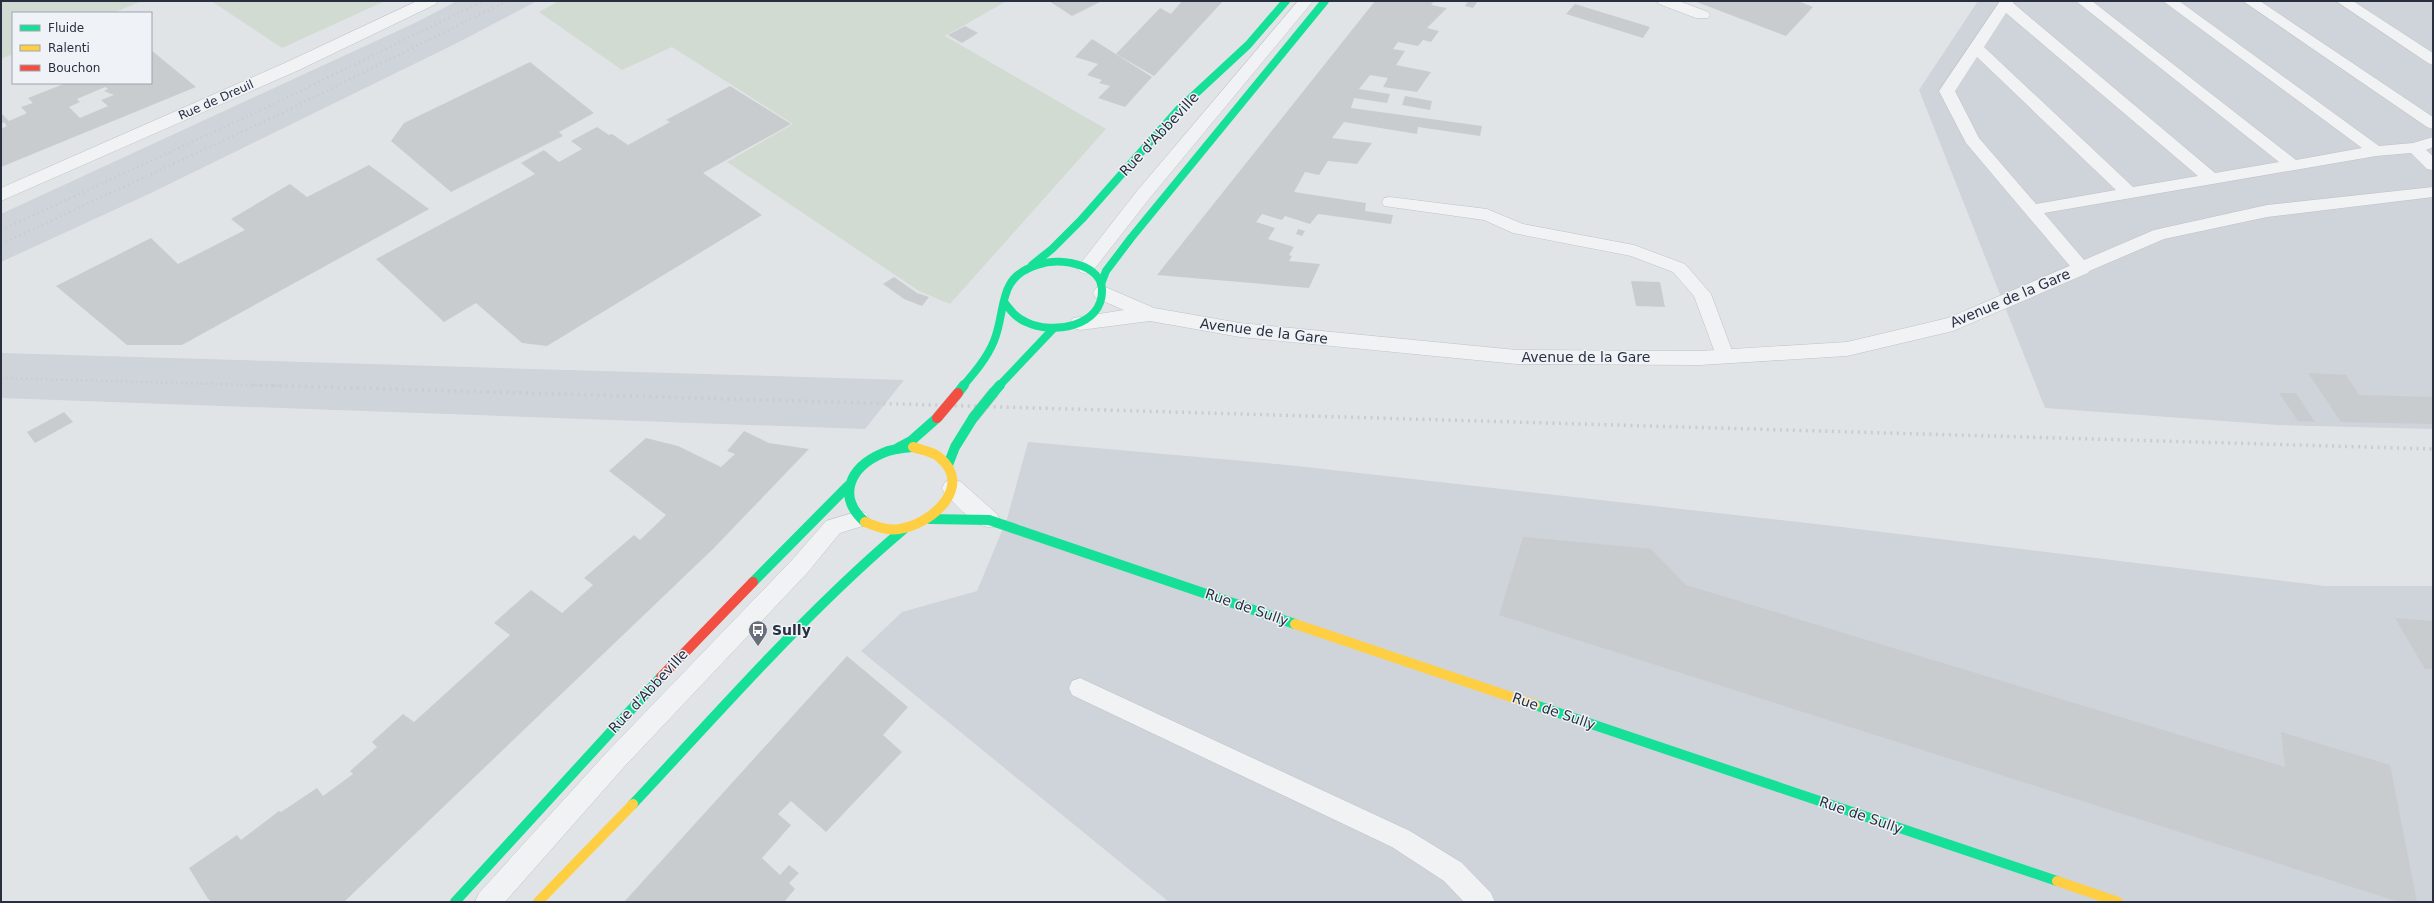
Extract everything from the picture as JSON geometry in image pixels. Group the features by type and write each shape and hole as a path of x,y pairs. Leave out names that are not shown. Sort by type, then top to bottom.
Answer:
{"main road":[{"name":"Rue d'Abbeville","path":"1031,266 1052,249 1082,219 1179,109 1248,45 1286,1"},
{"path":"1004,302 1009,313 1020,322 1035,328 1053,329 1080,323 1099,306 1106,271 1131,238 1325,1"},
{"path":"904,529 879,529 859,519 851,510 847,498 848,486 855,473 866,462 881,453 898,448 911,441 937,418 958,393 978,367 993,341 1004,302 1004,291 1010,281 1018,272 1031,266 1064,260 1076,262 1096,275 1102,288"},
{"path":"948,465 955,447 973,418 994,392 1053,329"},
{"path":"538,902 684,751 838,586 875,551 904,529 930,519 950,499 953,488 953,476 948,465 939,456 927,450 898,448"},
{"name":"Rue d'Abbeville","path":"455,902 675,661 848,486"},
{"name":"Rue de Sully","path":"930,519 989,520 2118,902"}],"street":[{"name":"Rue de Dreuil","path":"1,195 293,66 430,1"},
{"path":"1665,1 1702,15"},
{"name":"Avenue de la Gare","path":"1080,323 1150,314 1240,330 1517,357 1724,356 1847,349 1953,324 2081,268"},
{"path":"1102,288 1150,314"},
{"name":"Rue de Sully","path":"953,488 989,520"}],"lane":[{"path":"1086,268 1143,195 1306,1"},
{"path":"2083,1 2293,165"},
{"path":"2170,1 2376,150"},
{"path":"2250,1 2433,124"},
{"path":"2343,1 2433,60"},
{"path":"2212,179 2006,2 1947,91 1972,140 2081,268 2160,234 2267,211 2433,192"},
{"path":"1976,48 2129,193"},
{"path":"2032,210 2376,150 2415,148 2433,142"},
{"path":"2415,148 2433,165"},
{"path":"1390,202 1486,215 1519,229 1634,252 1679,268 1702,294 1724,356"},
{"path":"488,902 616,759 800,566 833,528 859,519"},
{"path":"1080,688 1401,838 1453,872 1482,902"}],"shaded area":[{"path":"1,1 142,1 115,12 12,12 12,54 1,59"},
{"path":"211,1 385,1 282,48"},
{"path":"457,1 537,1 455,44 151,193 1,262 1,214 417,22"},
{"path":"559,1 1007,1 945,36 1106,129 950,304 919,291 727,162 793,124 672,47 622,70 539,12"},
{"path":"1978,1 2433,1 2433,429 2278,425 2045,408 1919,90"},
{"path":"1,353 904,380 865,429 1,398"},
{"path":"1028,442 1288,465 1833,526 2325,586 2433,586 2433,902 1169,902 861,651 902,612 977,591 1007,519"}],"building":[{"path":"1049,1 1102,1 1072,16"},
{"path":"1182,1 1223,1 1154,76 1116,54 1160,8 1171,14"},
{"path":"1375,1 1434,1 1431,5 1447,8 1427,28 1439,31 1431,42 1423,40 1418,46 1398,42 1393,49 1405,51 1396,65 1431,72 1417,92 1383,87 1388,78 1370,75 1359,89 1390,94 1387,103 1354,98 1351,108 1482,126 1480,136 1418,127 1417,134 1344,122 1332,138 1372,143 1357,164 1328,161 1319,175 1305,172 1294,192 1366,203 1365,211 1393,215 1391,224 1318,214 1310,224 1285,216 1282,220 1262,214 1256,222 1275,228 1268,239 1294,247 1289,255 1292,256 1289,261 1320,264 1309,288 1157,275"},
{"path":"1468,1 1478,1 1473,8 1465,6"},
{"path":"1694,1 1798,1 1813,7 1786,36"},
{"path":"1575,4 1650,27 1643,38 1566,14"},
{"path":"965,26 978,33 962,43 948,35"},
{"path":"1092,39 1152,77 1125,107 1098,98 1110,86 1099,83 1102,80 1087,75 1098,64 1075,57"},
{"path":"152,51 196,87 1,167 1,129 7,126 4,122 1,124 1,113 9,121 27,113 21,107 33,103 28,98 63,84 152,84","holes":["105,87 108,89 104,91 114,95 101,100 108,106 80,118 69,107 80,102 77,99"]},
{"path":"530,62 594,113 559,132 563,136 451,192 391,141 404,123"},
{"path":"730,86 791,124 703,173 762,215 547,346 522,343 476,303 444,322 376,259 535,174 521,163 544,150 559,162 582,149 571,141 597,127 609,135 612,134 628,145 670,122 666,120"},
{"path":"1405,96 1432,101 1430,110 1402,105"},
{"path":"369,165 429,209 182,345 127,345 56,286 151,238 178,264 245,230 231,219 290,184 307,197"},
{"path":"1298,229 1305,231 1302,236 1296,234"},
{"path":"894,277 917,293 929,297 922,306 904,299 883,284"},
{"path":"1631,281 1660,282 1665,307 1636,306"},
{"path":"2308,373 2346,375 2359,395 2433,397 2433,424 2341,422"},
{"path":"2279,393 2296,393 2315,422 2298,421"},
{"path":"64,412 73,422 35,443 27,432"},
{"path":"744,431 769,443 809,449 713,549 344,902 212,902 208,899 189,868 237,835 241,840 279,811 281,812 317,788 323,796 353,774 350,771 377,747 372,742 403,714 414,722 510,635 494,623 531,590 562,613 593,585 584,578 634,535 640,540 666,515 609,471 646,438 678,446 721,467 735,454 727,451"},
{"path":"1523,537 1651,549 1686,585 2285,767 2281,732 2390,765 2417,902 2399,902 1499,615"},
{"path":"2395,618 2433,621 2433,669 2425,669"},
{"path":"847,656 908,707 883,735 902,752 826,832 791,801 778,814 791,825 762,858 780,875 789,865 799,873 789,883 795,889 784,902 624,902"}],"railway":[{"path":"1,230 270,106 483,1"},
{"path":"1,244 278,115 507,1"},
{"path":"1,378 287,386"},
{"path":"253,385 2433,449"}],"traffic: fast":[{"path":"1032,265 1052,249 1082,219 1179,109 1248,45 1286,1"},
{"path":"1101,284 1106,271 1131,238 1325,1"},
{"path":"958,393 978,368 991,348 997,333 1004,298 1010,282 1015,276 1027,268 1043,263 1059,262 1076,264 1089,269 1099,278 1102,290 1098,306 1091,315 1083,322 1061,328 1038,327 1027,323 1016,316 1004,302"},
{"path":"994,392 1016,366 1053,329"},
{"path":"973,418 994,392"},
{"path":"898,448 911,441 937,418"},
{"path":"948,465 955,447 973,418"},
{"path":"865,522 855,513 850,504 848,494 850,484 855,474 862,466 882,453 913,447"},
{"path":"753,582 848,486"},
{"path":"930,519 989,520 1295,624"},
{"path":"633,804 819,606 860,566 904,529"},
{"path":"455,902 661,677"},
{"path":"1535,705 2057,881"}],"traffic: slow":[{"path":"865,522 884,529 903,529 921,523 936,512 948,499 953,484 951,470 936,455 913,447"},
{"path":"1295,624 1535,705"},
{"path":"538,902 633,804"},
{"path":"2057,881 2118,902"}],"traffic: jam":[{"path":"937,418 958,393"},
{"path":"661,677 753,582"}],"place":[{"name":"Sully","path":"758,647"}]}
